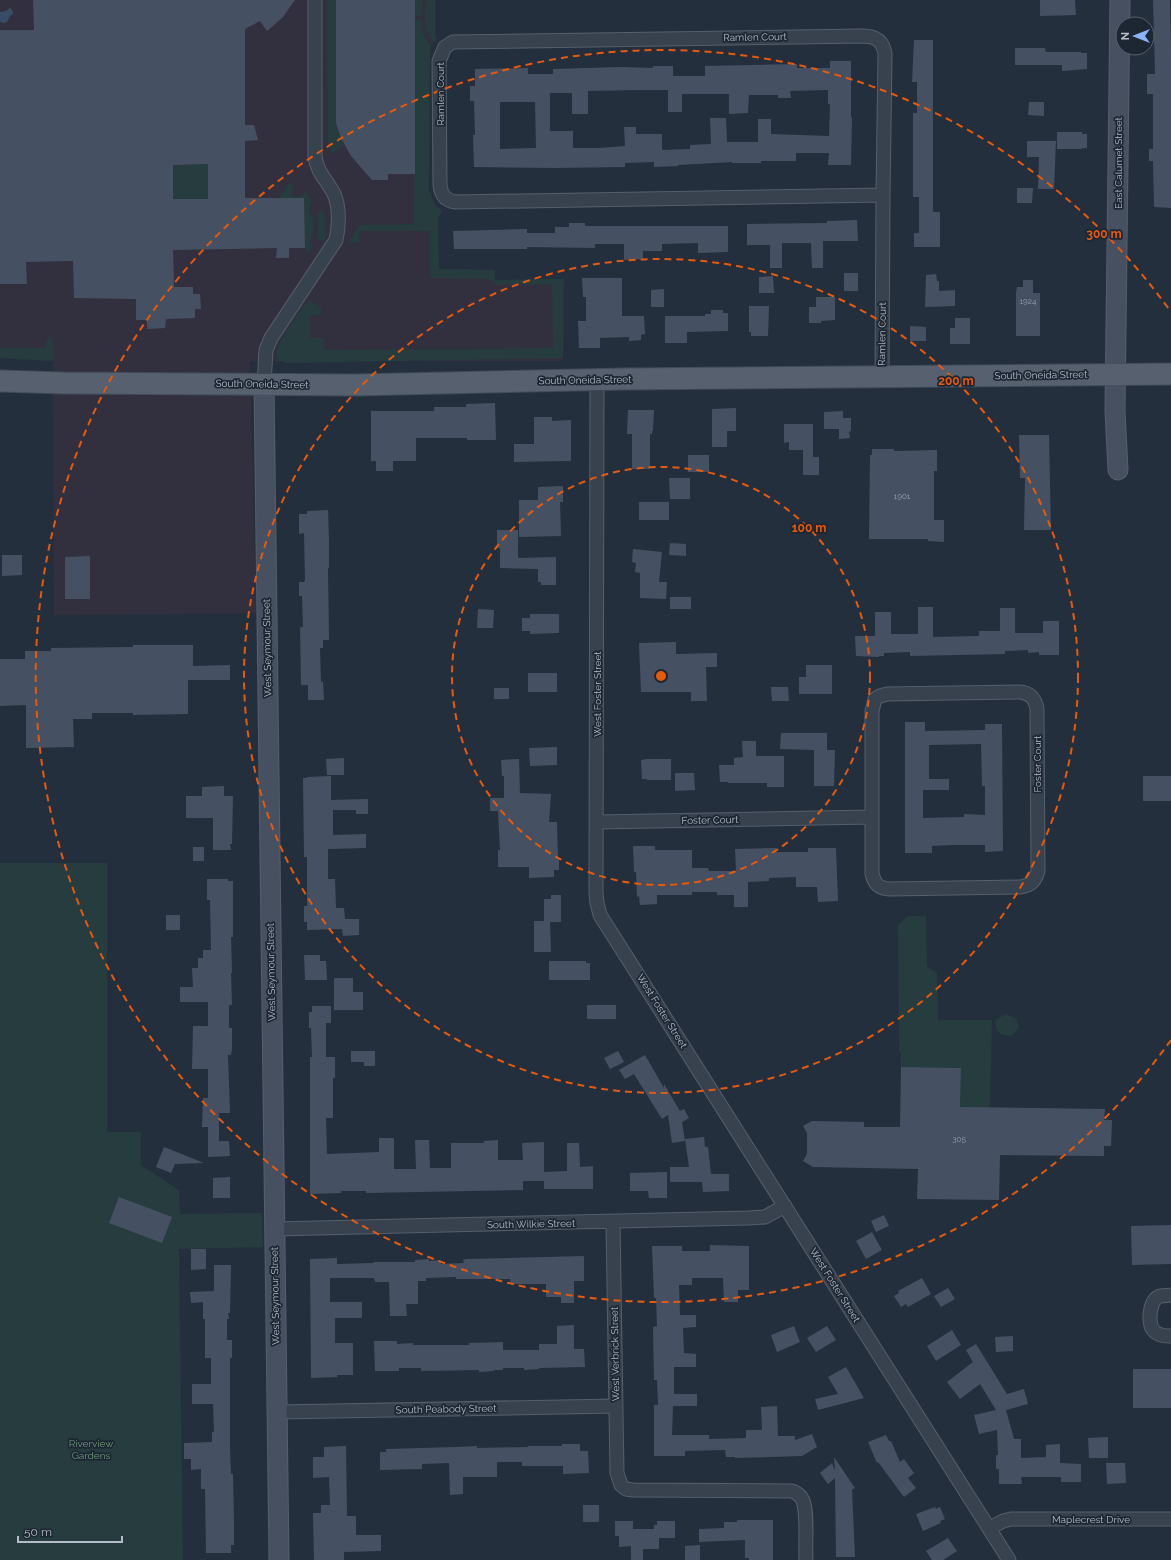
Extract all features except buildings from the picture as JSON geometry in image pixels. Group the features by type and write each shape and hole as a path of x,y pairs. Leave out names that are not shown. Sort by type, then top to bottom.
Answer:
{"main road":[{"name":"South Oneida Street","path":"0,381 64,383 355,385 597,380 1171,374"}],"street":[{"path":"264,384 266,350 271,338 336,240 339,228 335,196 319,173 316,160 315,0"},
{"name":"East Calumet Street","path":"1118,470 1115,419 1120,0"},
{"name":"Ramlen Court","path":"882,377 885,54 881,42 874,37 863,36 458,41 448,44 440,56 440,185 444,197 451,201 883,195"},
{"name":"West Foster Street","path":"597,380 596,893 600,915 1010,1560"},
{"name":"West Seymour Street","path":"264,384 279,1560"},
{"name":"Foster Court","path":"1026,692 1036,702 1038,871 1036,878 1027,886 882,888 877,886 872,874 872,818 872,711 875,699 887,694 1026,692"},
{"name":"Foster Court","path":"597,822 872,818"},
{"name":"South Wilkie Street","path":"274,1229 613,1222 765,1217 785,1206"},
{"name":"West Verbrick Street","path":"613,1222 617,1473 620,1485 633,1490 792,1490 798,1494 805,1509 806,1560"},
{"path":"1171,1296 1158,1297 1153,1302 1151,1308 1151,1324 1154,1332 1164,1336 1171,1336"},
{"name":"South Peabody Street","path":"277,1412 616,1406"},
{"name":"Maplecrest Drive","path":"990,1528 1003,1521 1011,1519 1171,1519"}],"shaded area":[{"path":"0,0 435,0 435,35 437,38 431,46 430,53 429,190 436,206 442,210 438,218 439,269 495,270 495,280 564,279 563,361 250,361 256,613 54,615 53,361 0,357"}],"green space":[{"path":"327,0 336,0 336,123 344,145 332,154 328,144"},
{"path":"415,0 423,0 421,16 415,16"},
{"path":"427,0 435,0 435,35 437,38 434,42 427,32 425,22"},
{"path":"415,20 421,20 423,34 431,46 429,190 436,206 442,210 438,218 439,269 495,270 495,280 564,279 563,358 286,363 282,360 279,362 278,360 277,350 282,339 296,316 309,300 321,308 321,315 310,316 310,338 324,338 324,350 553,348 552,284 496,285 489,279 431,278 430,231 359,231 359,243 351,243 349,241 359,225 414,224"},
{"path":"208,164 208,199 183,199 173,208 173,165"},
{"path":"289,183 293,186 292,194 295,197 302,196 305,192 312,199 309,210 313,217 313,233 309,243 313,244 309,253 305,252 304,198 279,198"},
{"path":"318,211 324,211 325,214 324,242 318,239"},
{"path":"49,338 53,340 54,357 50,361 0,358 0,348 45,348 46,342"},
{"name":"Riverview Gardens","path":"0,863 107,863 107,1132 141,1132 141,1165 179,1190 180,1214 262,1213 263,1247 179,1249 183,1560 0,1560"},
{"path":"908,916 926,916 927,966 937,973 938,1020 992,1020 990,1108 960,1107 961,1068 901,1067 901,1052 899,1052 898,925"},
{"path":"1006,1014 1017,1019 1019,1027 1013,1035 1002,1035 996,1028 995,1020"}],"water":[{"path":"10,8 13,14 7,22 0,22 0,12 6,11"}]}
